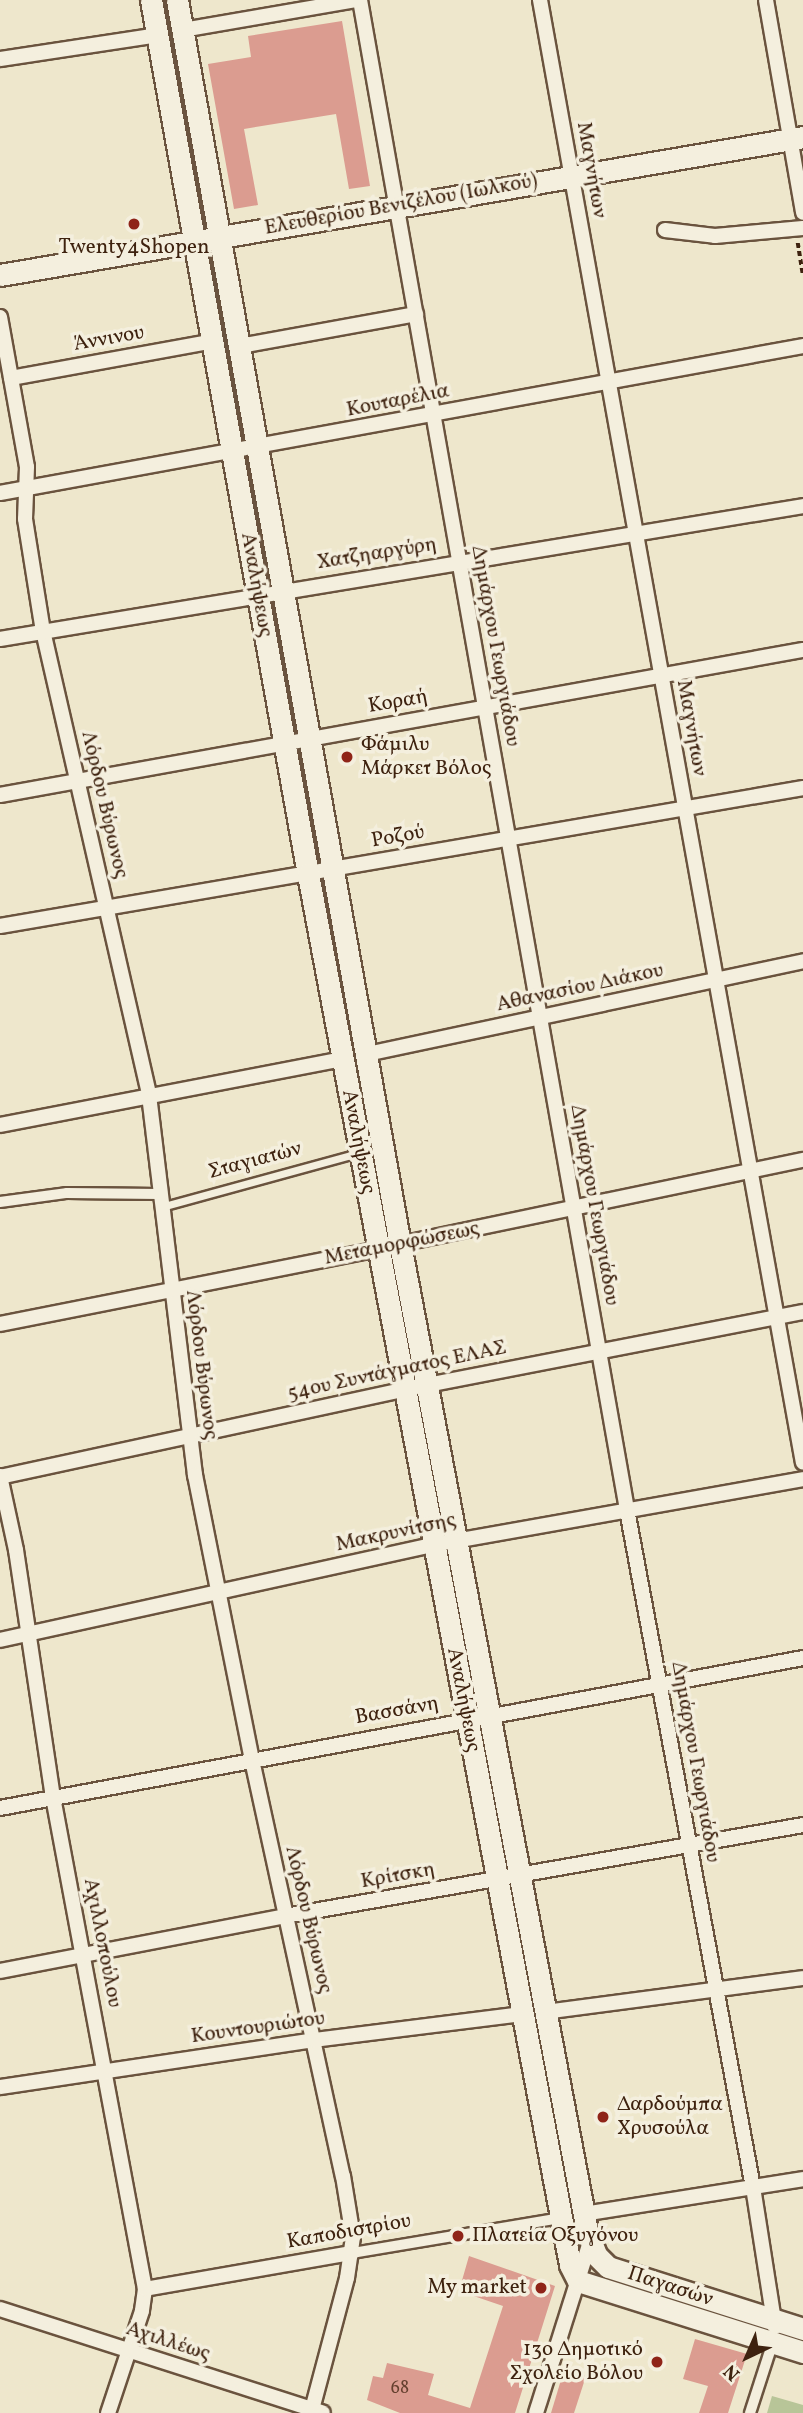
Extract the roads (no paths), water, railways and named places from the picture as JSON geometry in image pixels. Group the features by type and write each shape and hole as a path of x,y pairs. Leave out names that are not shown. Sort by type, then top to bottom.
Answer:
{"main road":[{"name":"Αναλήψεως","path":"151,0 196,240 307,874 570,2265 578,2281"},
{"name":"Αναλήψεως","path":"177,0 260,448 400,1244 590,2242"},
{"name":"Ελευθερίου Βενιζέλου (Ιωλκού)","path":"0,275 797,138"},
{"name":"Μεταμορφώσεως","path":"378,1249 400,1244"},
{"name":"Παγασών","path":"590,2242 598,2258 608,2267 803,2329"},
{"name":"Παγασών","path":"578,2281 803,2351"}],"street":[{"path":"183,30 358,0"},
{"name":"Δημάρχου Γεωργιάδου","path":"358,0 627,1510 776,2320 773,2342 750,2413"},
{"name":"Μαγνήτων","path":"540,0 803,1462"},
{"path":"766,0 797,138 803,213"},
{"path":"0,59 158,35"},
{"path":"665,230 715,236 803,228"},
{"path":"240,346 416,314"},
{"name":"Λόρδου Βύρωνος","path":"0,317 27,467 25,519 43,631 149,1095 188,1437 251,1759 314,2040 353,2237 352,2253 315,2412"},
{"name":"Άννινου","path":"11,378 214,341"},
{"name":"Κουταρέλια","path":"0,493 260,448 803,346"},
{"name":"Χατζηαργύρη","path":"0,639 803,506"},
{"name":"Κοραή","path":"0,795 803,650"},
{"name":"Ροζού","path":"0,926 803,788"},
{"name":"Αθανασίου Διάκου","path":"367,1054 803,961"},
{"path":"0,1125 342,1059"},
{"name":"Μεταμορφώσεως","path":"400,1244 803,1160"},
{"name":"Σταγιατών","path":"0,1202 67,1193 160,1201"},
{"name":"Μεταμορφώσεως","path":"0,1324 378,1249"},
{"name":"54ου Συντάγματος ΕΛΑΣ","path":"0,1477 427,1385 803,1312"},
{"name":"Αχιλλοπούλου","path":"0,1477 16,1550 53,1797 145,2289 142,2311 108,2413"},
{"name":"Μακρυνίτσης","path":"0,1640 433,1545 803,1479"},
{"name":"Βασσάνη","path":"0,1808 803,1658"},
{"name":"Κρίτσκη","path":"0,1971 285,1916 498,1881 803,1825"},
{"path":"545,2012 803,1978"},
{"name":"Κουντουριώτου","path":"0,2087 314,2040 523,2014"},
{"path":"583,2214 803,2179"},
{"name":"Καποδιστρίου","path":"145,2289 561,2218"},
{"path":"536,2413 590,2242"},
{"name":"Αχιλλέως","path":"0,2309 315,2412"}],"lane":[{"name":"Σταγιατών","path":"160,1201 360,1152"}],"place":[{"name":"Twenty4Shopen","path":"134,224"},
{"name":"Φάμιλυ Μάρκετ Βόλος","path":"347,757"},
{"name":"Δαρδούμπα Χρυσούλα","path":"603,2117"},
{"name":"Πλατεία Οξυγόνου","path":"458,2236"},
{"name":"My market","path":"541,2288"},
{"name":"13o Δημοτικό Σχολείο Βόλου","path":"657,2362"}]}
